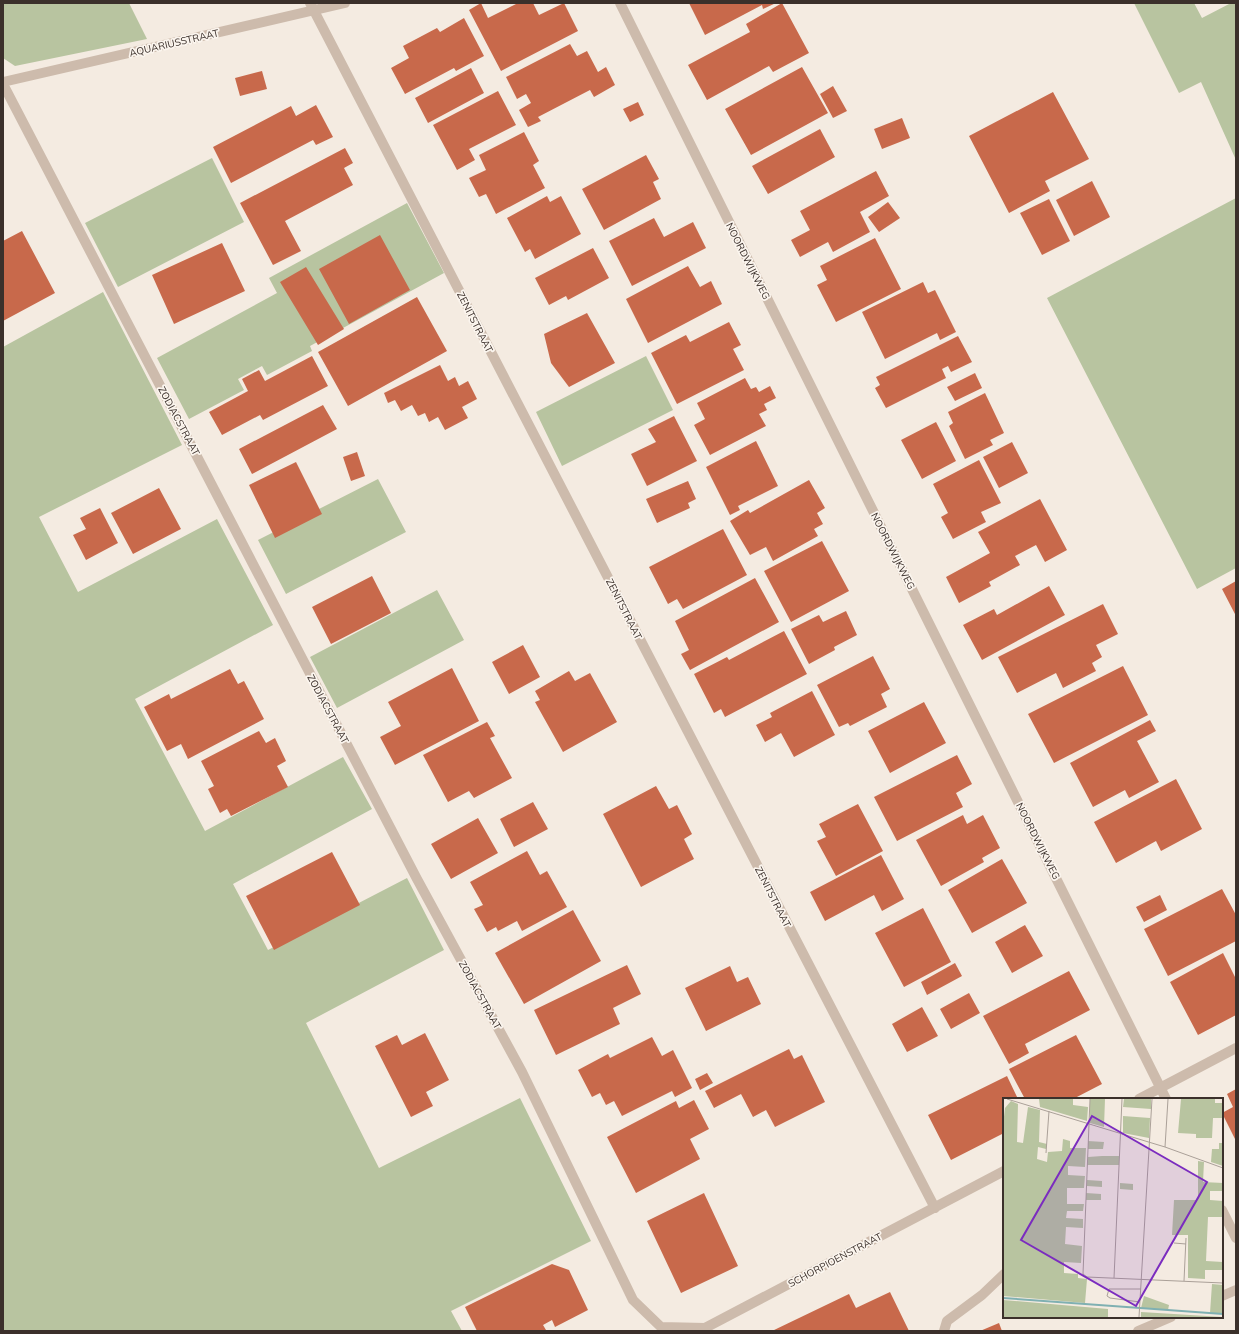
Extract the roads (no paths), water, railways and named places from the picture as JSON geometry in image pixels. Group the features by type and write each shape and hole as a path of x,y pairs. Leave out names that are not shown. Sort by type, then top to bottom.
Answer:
{"street":[{"name":"AQUARIUSSTRAAT","path":"3,83 312,7 345,3"},
{"name":"NOORDWIJKWEG","path":"620,3 1166,1098"},
{"name":"ZENITSTRAAT","path":"312,7 935,1208"},
{"name":"ZODIACSTRAAT","path":"3,83 417,879 522,1072 632,1300 660,1327"},
{"path":"1141,1098 1236,1048"},
{"name":"SCHORPIOENSTRAAT","path":"660,1327 705,1328 1003,1172"},
{"path":"1223,1212 1236,1238"},
{"path":"944,1331 947,1321 982,1295 1003,1275"},
{"path":"1223,1296 1236,1290"},
{"path":"1138,1331 1169,1318"}]}
